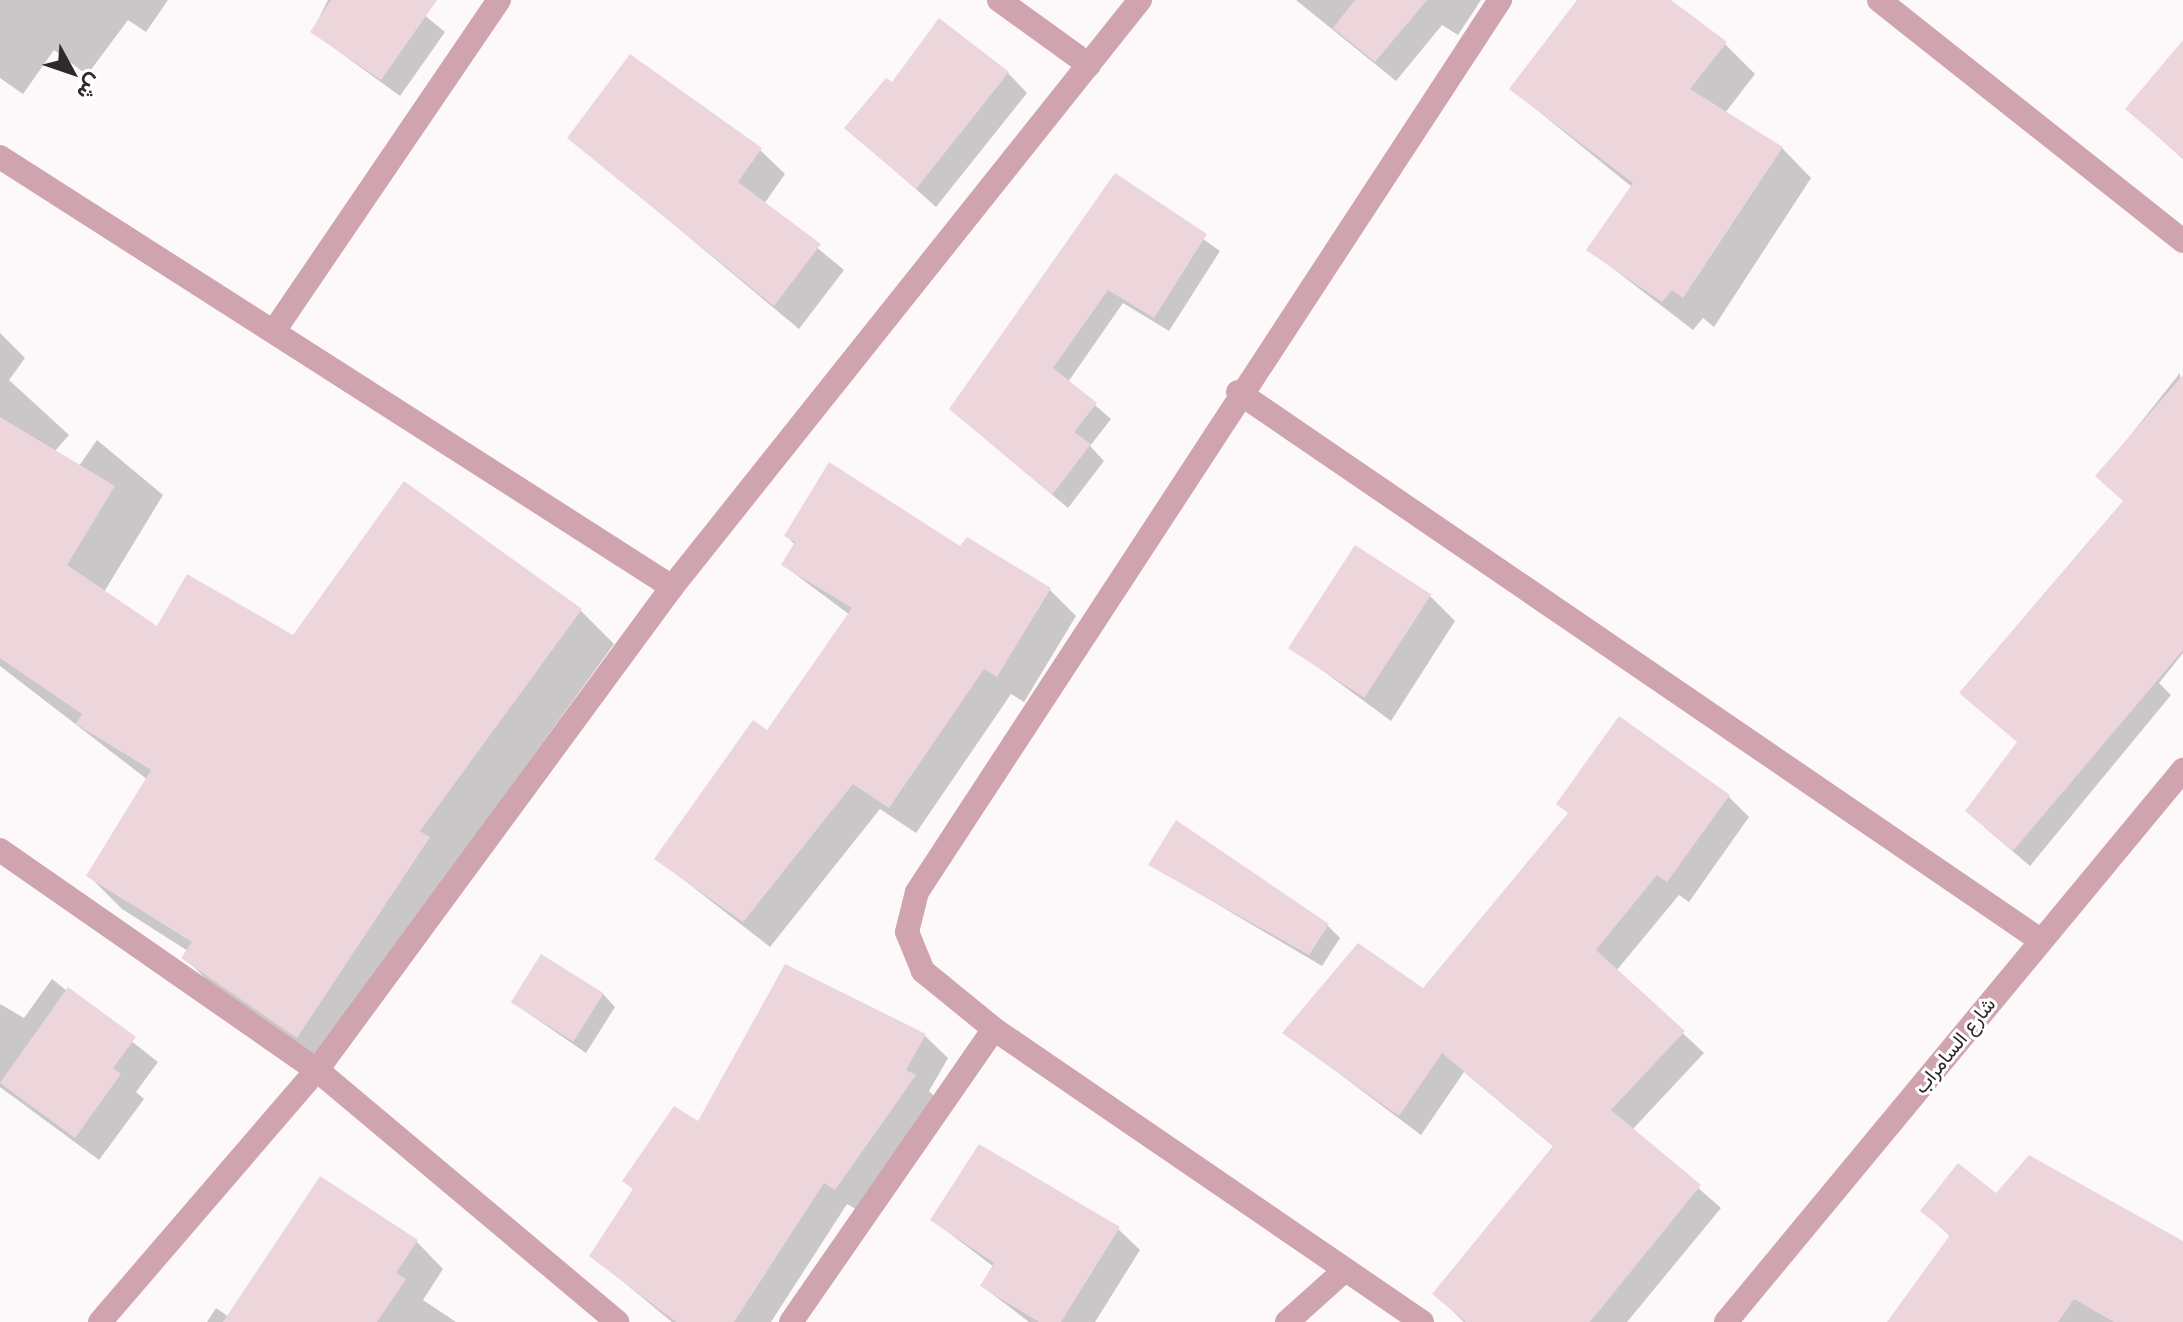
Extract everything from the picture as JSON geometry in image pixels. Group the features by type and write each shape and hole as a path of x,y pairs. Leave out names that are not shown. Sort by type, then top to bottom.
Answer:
{"street":[{"path":"276,328 499,0"},
{"path":"999,0 1089,65"},
{"path":"100,1322 317,1070 672,587 1140,0"},
{"path":"1422,1322 994,1029 923,971 907,932 917,892 1238,392 1500,0"},
{"path":"1879,0 2183,241"},
{"path":"0,157 276,328 672,587"},
{"path":"1238,392 2040,940"},
{"name":"شارع السامراب","path":"1726,1322 2183,770"},
{"path":"0,850 317,1070 617,1322"},
{"path":"791,1322 994,1029"},
{"path":"1287,1322 1345,1270"}],"building":[{"path":"331,0 437,0 381,80 310,32"},
{"path":"1355,0 1427,0 1375,62 1333,28"},
{"path":"1577,0 1671,0 1727,42 1690,89 1783,147 1683,298 1672,290 1662,302 1586,250 1633,183 1509,89"},
{"path":"939,18 1009,72 916,189 844,128 886,78 892,82"},
{"path":"2183,40 2183,158 2125,109"},
{"path":"630,54 762,148 738,182 821,244 774,306 567,138"},
{"path":"1115,173 1207,234 1154,318 1108,290 1053,368 1097,403 1074,432 1091,444 1052,495 949,409"},
{"path":"2183,375 2183,650 2013,851 1965,811 2017,742 1959,693 2123,501 2095,476"},
{"path":"0,417 115,486 67,565 157,626 187,574 293,635 404,481 582,609 420,831 430,837 297,1038 181,958 192,942 86,876 151,770 76,724 82,714 0,658"},
{"path":"829,462 960,546 967,537 1051,588 997,677 984,669 889,808 853,784 743,922 654,859 753,720 767,730 852,608 781,565 795,542 784,536"},
{"path":"1355,545 1431,595 1364,698 1288,648"},
{"path":"1619,716 1730,795 1667,882 1657,875 1596,950 1685,1031 1611,1110 1701,1185 1590,1322 1466,1322 1432,1294 1553,1146 1442,1053 1399,1116 1282,1033 1358,943 1423,988 1568,813 1556,804"},
{"path":"1176,820 1329,924 1309,955 1148,865"},
{"path":"541,954 604,993 574,1042 511,1002"},
{"path":"785,964 926,1034 906,1070 916,1075 835,1190 824,1183 734,1322 676,1322 589,1256 633,1189 622,1181 674,1106 698,1121"},
{"path":"68,987 136,1037 113,1068 121,1074 75,1138 0,1083"},
{"path":"979,1144 1120,1227 1061,1322 1039,1322 980,1286 994,1263 930,1220"},
{"path":"2029,1155 2183,1241 2183,1322 2114,1322 2074,1299 2058,1322 1887,1322 1950,1235 1920,1211 1958,1163 1996,1193"},
{"path":"320,1176 418,1240 396,1273 406,1279 377,1322 223,1322"}]}
